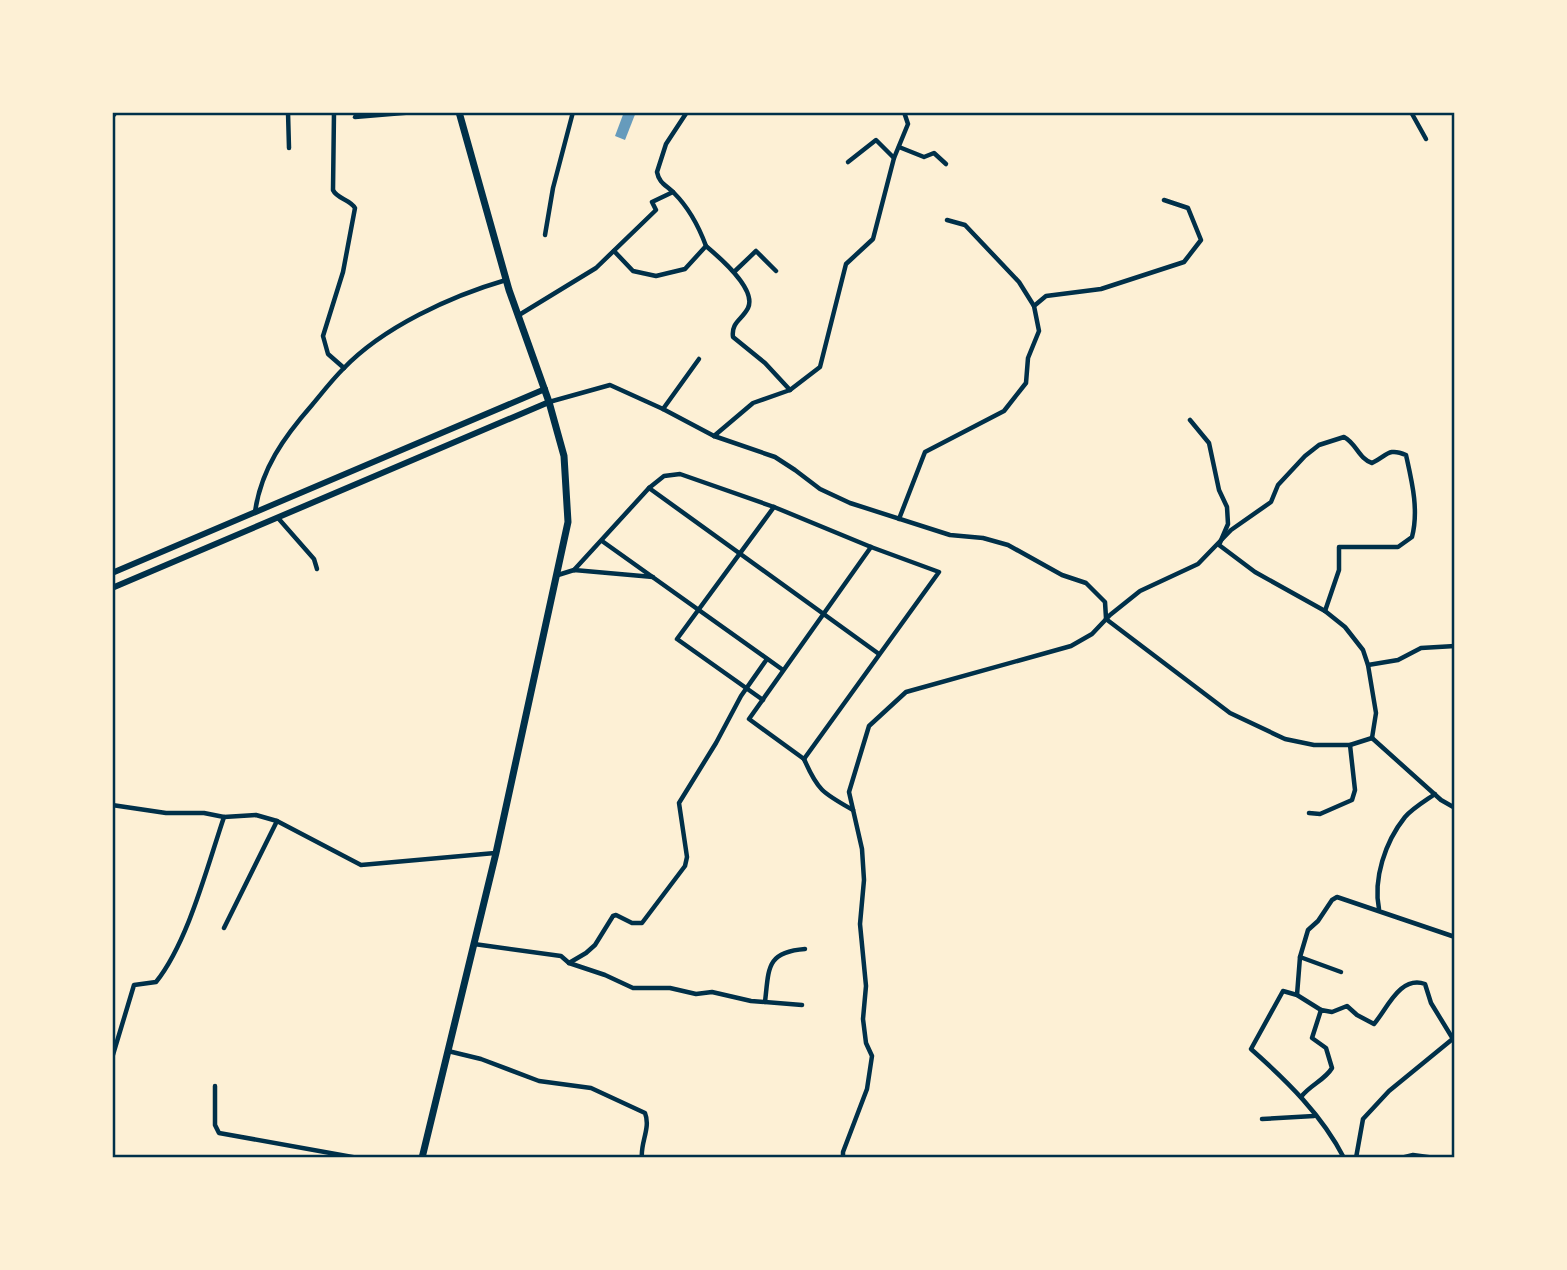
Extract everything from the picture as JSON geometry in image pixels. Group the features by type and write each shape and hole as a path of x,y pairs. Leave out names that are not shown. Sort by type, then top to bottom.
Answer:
{"highway":[{"path":"422,1158 496,853 568,522 564,456 545,389 506,280 459,112"}],"main road":[{"path":"112,573 545,389"},
{"path":"112,588 549,402"},
{"path":"331,480 337,493"}],"street":[{"path":"112,117 116,112"},
{"path":"288,112 289,148"},
{"path":"334,112 333,190 355,208 343,272 327,316 323,336 328,354 344,368"},
{"path":"355,117 415,112"},
{"path":"545,234 553,188 573,112"},
{"path":"687,112 666,144 657,172 663,185 673,192 700,231 706,246 734,272 749,299 748,307 734,324 733,337 765,363 789,390"},
{"path":"714,436 753,403 789,390 820,368 846,264 873,239 894,158 908,124 904,112"},
{"path":"1411,112 1426,139"},
{"path":"848,162 876,140 894,158"},
{"path":"899,147 924,157 934,153 946,164"},
{"path":"518,316 596,268 656,211 652,202 673,192"},
{"path":"1034,306 1046,296 1101,289 1184,262 1201,240 1188,208 1164,200"},
{"path":"899,519 925,453 1003,411 1026,383 1028,358 1039,331 1034,306 1019,282 965,225 947,220"},
{"path":"614,251 633,271 656,276 685,269 706,246"},
{"path":"734,272 756,251 776,271"},
{"path":"255,513 261,482 280,446 296,423 344,368 415,318 474,290 506,280"},
{"path":"663,409 699,359"},
{"path":"549,402 610,385 714,436 775,457 820,489 850,503 950,534 983,538 1008,545 1062,575 1086,583 1105,602 1106,619 1230,713 1285,739 1314,745 1350,745 1372,738"},
{"path":"1190,420 1209,443 1216,479 1227,507 1227,524 1219,545"},
{"path":"844,1158 843,1152 867,1089 872,1056 863,1031 866,986 860,923 864,880 862,849 849,792 869,726 906,692 1071,646 1092,634 1140,591 1198,564 1219,545 1230,530 1270,502 1278,485 1305,456 1320,445 1344,437 1365,461 1372,463 1391,451 1406,455 1413,490 1415,525 1412,537 1398,547 1339,547 1339,570 1325,611"},
{"path":"574,570 649,488 664,476 680,474 775,507 939,572 804,759"},
{"path":"649,488 879,654"},
{"path":"763,699 677,639 775,507"},
{"path":"278,517 314,559 317,569"},
{"path":"602,541 783,670"},
{"path":"1219,545 1255,572 1325,611 1345,627 1363,650 1368,666 1376,713 1372,738"},
{"path":"853,810 821,791 813,781 804,759 750,719 871,547"},
{"path":"555,576 574,570 653,577"},
{"path":"1368,666 1398,660 1421,648 1455,646"},
{"path":"569,963 595,945 613,916 632,923 642,923 685,866 687,857 679,803 767,659"},
{"path":"1372,738 1435,794 1455,808"},
{"path":"1309,813 1320,814 1352,800 1355,790 1350,745"},
{"path":"1379,909 1376,880 1384,855 1404,818 1435,794"},
{"path":"112,805 166,813 256,816 276,821 361,865 496,853"},
{"path":"112,1058 134,985 156,982 167,969 181,940 224,817"},
{"path":"224,928 276,821"},
{"path":"1297,995 1300,957 1308,930 1335,898 1379,909 1455,937"},
{"path":"473,944 561,956 569,963 633,988 670,988 696,994 712,992 765,1002 802,1005"},
{"path":"765,1002 769,971 774,960 786,951 805,949"},
{"path":"1300,957 1340,972"},
{"path":"1344,1158 1331,1131 1281,1075 1251,1049 1283,992 1297,995 1321,1010 1332,1012 1347,1006 1374,1024 1393,997 1404,987 1416,982 1422,983 1431,1003 1454,1038 1390,1091 1363,1119 1356,1158"},
{"path":"1301,1097 1311,1086 1327,1076 1332,1068 1326,1048 1312,1038 1321,1010"},
{"path":"447,1050 481,1059 539,1081 591,1087 645,1114 648,1120 642,1158"},
{"path":"215,1086 215,1125 219,1133 358,1158"},
{"path":"1262,1119 1315,1116"},
{"path":"1401,1158 1413,1155 1435,1158"}],"water":[{"path":"624,112 636,112 625,140 615,136"}]}
